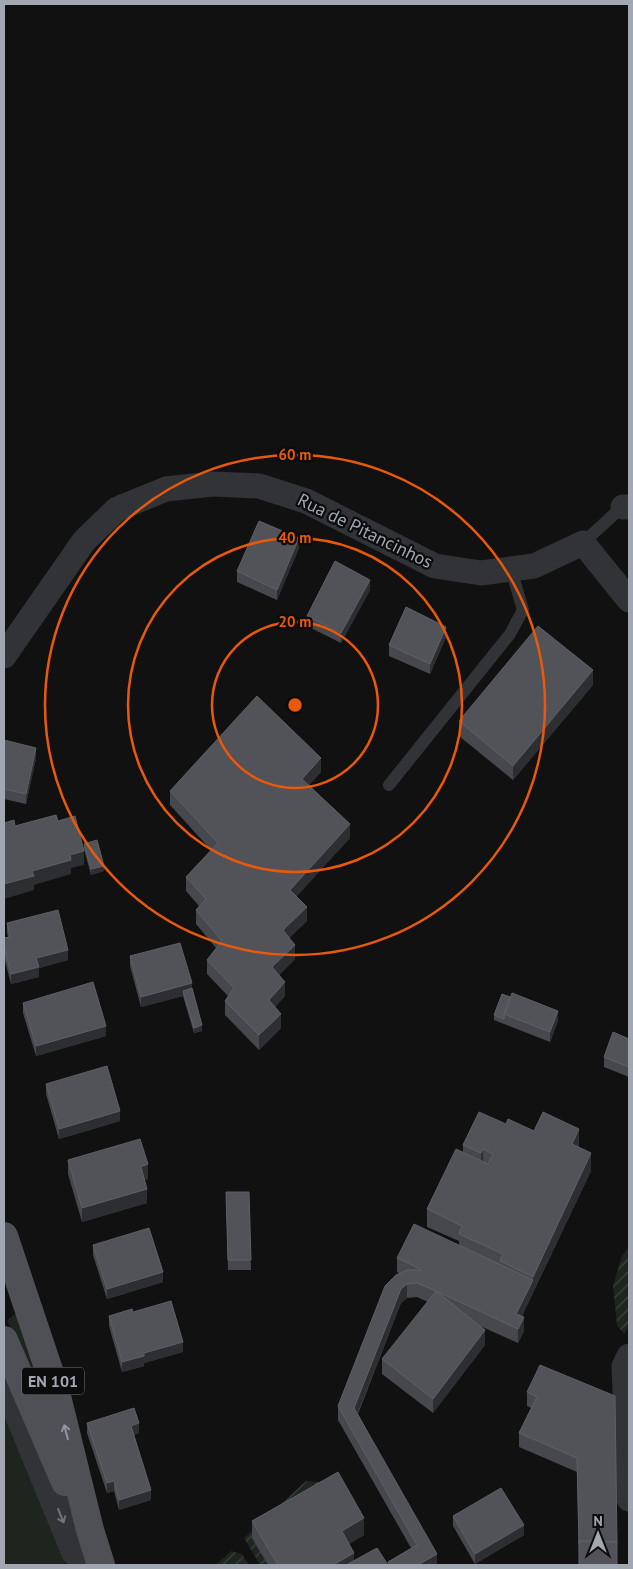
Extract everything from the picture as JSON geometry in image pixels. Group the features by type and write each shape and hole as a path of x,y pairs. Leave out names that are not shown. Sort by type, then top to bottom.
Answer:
{"main road":[{"name":"EN 101","path":"5,1247 55,1388 90,1530 101,1565"},
{"name":"EN 101","path":"4,1340 67,1487 90,1530"}],"street":[{"name":"Rua de Pitancinhos","path":"4,656 84,541 117,509 166,489 213,484 259,486 306,501 435,566 481,573 534,566 583,543"},
{"path":"583,543 629,600"},
{"path":"629,1356 624,1366 629,1499"},
{"path":"4,1394 14,1403 75,1552 88,1565"}],"lane":[{"name":"Rua de Pitancinhos","path":"583,543 628,503"},
{"path":"389,785 510,634 523,610 511,569"}],"shaded area":[{"path":"629,1247 629,1325 624,1334 617,1325 613,1286 622,1256"},
{"path":"16,1313 41,1388 38,1390 7,1320"},
{"path":"4,1416 12,1429 66,1565 4,1565"},
{"path":"306,1481 318,1482 328,1488 253,1538 268,1565 260,1565 244,1538"},
{"path":"231,1551 242,1554 249,1565 216,1565"}],"building":[{"path":"259,521 299,538 277,590 237,571"},
{"path":"335,561 370,580 341,633 307,616"},
{"path":"406,607 446,627 430,664 389,645"},
{"path":"538,626 593,670 513,766 459,721"},
{"path":"257,696 321,758 302,779 350,824 290,890 307,907 283,930 295,945 272,967 285,982 269,1000 281,1014 259,1035 225,1001 234,988 207,960 222,941 196,910 206,899 186,877 218,843 170,791"},
{"path":"4,740 36,748 26,794 4,789"},
{"path":"56,815 58,821 75,816 84,851 70,855 71,860 32,871 34,876 4,884 4,823 14,820 15,826"},
{"path":"97,840 104,866 91,869 84,844"},
{"path":"58,910 68,950 36,958 39,967 11,974 4,946 4,938 10,937 7,923"},
{"path":"180,943 192,983 141,997 130,956"},
{"path":"93,982 106,1026 36,1046 23,1003"},
{"path":"192,988 202,1025 194,1028 183,991"},
{"path":"512,993 558,1011 550,1032 504,1014"},
{"path":"502,994 510,997 504,1019 494,1015"},
{"path":"613,1032 629,1039 629,1067 604,1057"},
{"path":"107,1066 120,1111 59,1129 46,1084"},
{"path":"479,1112 506,1124 508,1119 534,1131 543,1112 579,1129 572,1144 591,1153 533,1277 500,1261 503,1254 459,1234 462,1226 427,1209 456,1149 488,1164 493,1154 483,1149 481,1153 463,1145"},
{"path":"140,1139 148,1164 141,1167 147,1189 82,1208 68,1160"},
{"path":"226,1192 249,1192 251,1260 228,1260"},
{"path":"414,1224 533,1280 516,1314 524,1317 518,1329 417,1283 407,1284 401,1289 354,1408 437,1554 418,1565 390,1565 388,1562 417,1545 338,1406 385,1286 396,1275 407,1270 422,1270 397,1258"},
{"path":"149,1228 163,1272 107,1289 93,1245"},
{"path":"436,1291 485,1330 433,1399 382,1359"},
{"path":"171,1301 183,1342 144,1353 144,1356 122,1362 109,1316 132,1309 133,1312"},
{"path":"540,1365 615,1396 617,1542 579,1541 579,1544 577,1458 519,1433 537,1397 527,1392"},
{"path":"134,1408 139,1423 131,1426 151,1490 119,1500 114,1481 107,1483 87,1423"},
{"path":"338,1472 364,1518 342,1531 354,1553 333,1565 278,1565 252,1521"},
{"path":"501,1488 524,1525 475,1554 453,1516"},
{"path":"579,1541 617,1542 617,1565 579,1565"},
{"path":"377,1548 388,1565 346,1565"}]}
